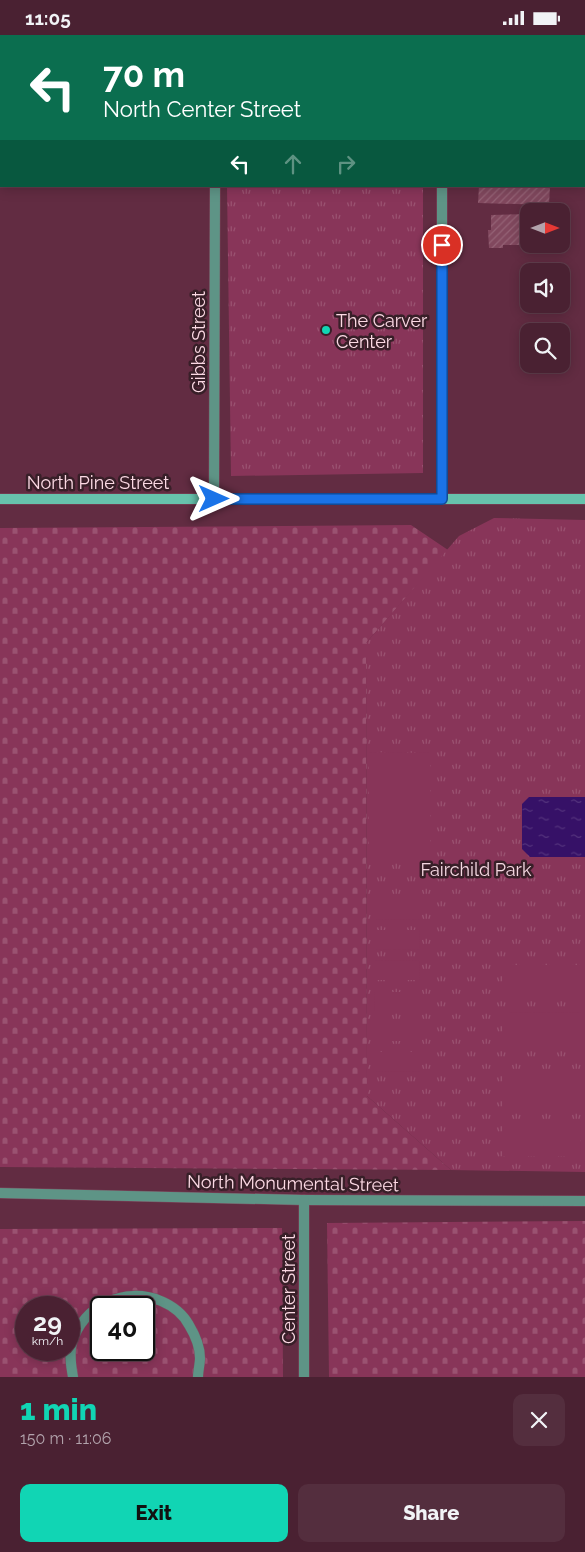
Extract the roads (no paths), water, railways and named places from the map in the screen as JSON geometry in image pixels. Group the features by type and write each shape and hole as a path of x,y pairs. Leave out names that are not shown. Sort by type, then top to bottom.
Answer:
{"street":[{"name":"Gibbs Street","path":"214,499 215,187"},
{"path":"442,187 442,499"},
{"name":"North Pine Street","path":"0,499 585,499"},
{"name":"North Monumental Street","path":"0,1193 304,1200 585,1201"},
{"name":"Center Street","path":"304,1200 304,1377"},
{"path":"73,1377 70,1363 72,1343 80,1325 94,1310 110,1299 130,1295 150,1296 170,1305 185,1318 196,1336 200,1357 198,1377"}],"water":[{"path":"529,797 585,797 585,857 530,857 522,849 522,804"}],"place":[{"name":"The Carver Center","path":"326,330"}],"park label":[{"name":"Fairchild Park","path":"476,869"}]}
